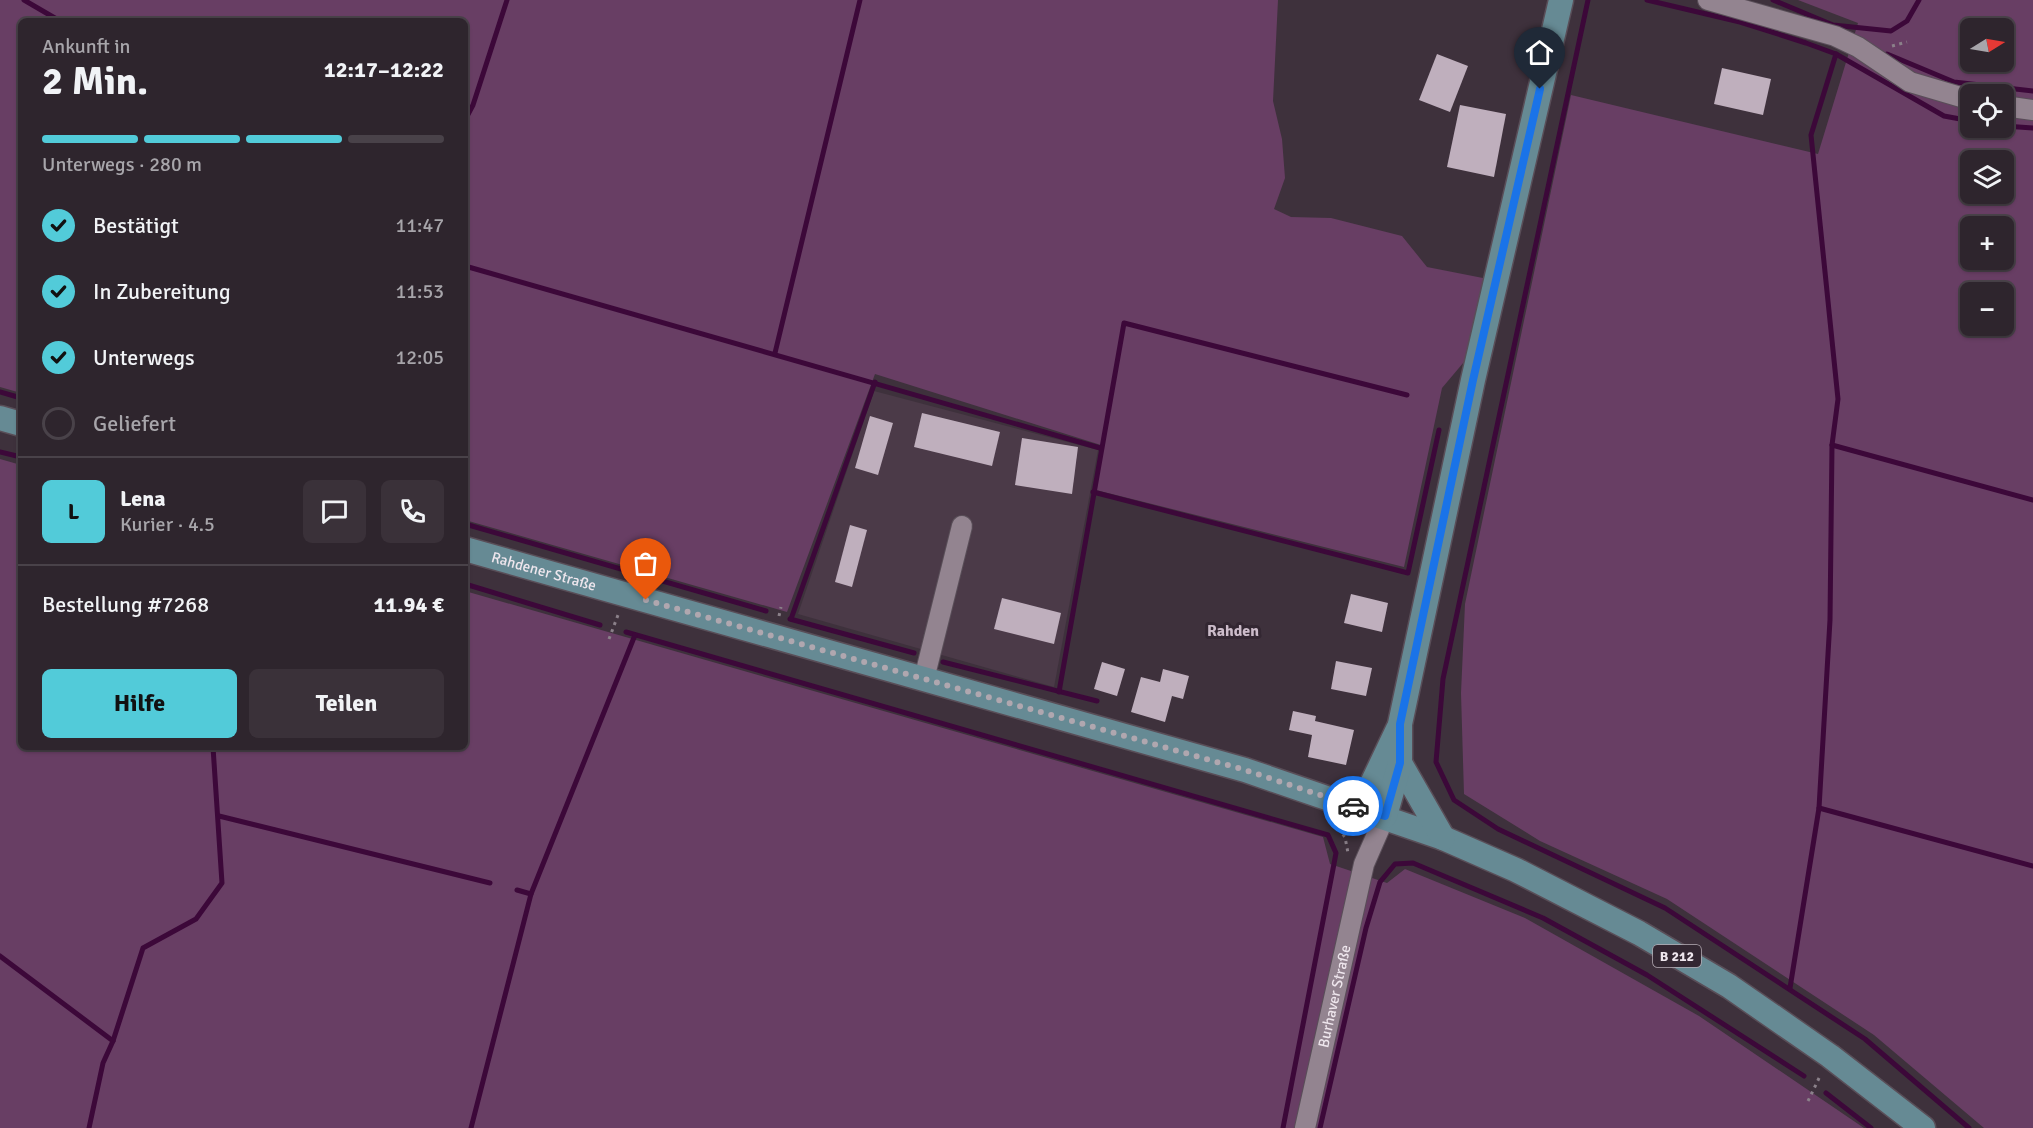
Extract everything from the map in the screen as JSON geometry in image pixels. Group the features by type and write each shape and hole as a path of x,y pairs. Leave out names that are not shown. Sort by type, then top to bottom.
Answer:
{"main road":[{"name":"Burhaver Straße","path":"1375,813 1400,763 1400,724 1473,380 1561,0"},
{"path":"0,418 18,423"},
{"name":"Rahdener Straße","path":"468,550 1245,770 1375,813"},
{"name":"Burhaver Straße","path":"1375,813 1368,790 1400,724"},
{"path":"1400,763 1443,838"},
{"name":"B 212","path":"1375,813 1443,838 1516,870 1639,933 1729,986 1830,1056 1923,1128"}],"street":[{"path":"1708,0 1835,36 1858,47 1910,82 1960,97"},
{"path":"2014,107 2033,110"},
{"path":"924,678 962,526"},
{"name":"Burhaver Straße","path":"1305,1128 1375,813"}],"path":[{"path":"609,639 618,613"},
{"path":"1808,1101 1830,1056"}],"shaded area":[{"path":"0,0 1278,0 1273,101 1282,139 1285,178 1274,209 1291,217 1331,218 1402,236 1427,267 1488,279 1469,356 1442,388 1404,567 1096,490 1104,446 875,374 787,612 468,521 468,18 18,18 18,392 0,387"},
{"path":"1798,0 2033,0 2033,1128 1984,1128 1874,1035 1667,899 1540,841 1464,794 1461,693 1465,604 1571,95 1818,154 1858,23"},
{"path":"874,391 1098,450 1054,687 798,614"},
{"path":"0,459 18,464 18,750 468,750 468,592 1323,837 1330,864 1387,883 1405,869 1525,918 1699,1016 1864,1128 0,1128"}],"building":[{"path":"1437,54 1468,66 1450,112 1419,100"},
{"path":"1722,68 1771,79 1763,115 1714,104"},
{"path":"1460,105 1506,114 1494,177 1447,167"},
{"path":"922,413 1000,432 992,466 914,447"},
{"path":"870,416 893,423 878,475 855,468"},
{"path":"1022,438 1078,447 1072,494 1015,485"},
{"path":"850,525 867,530 852,587 835,582"},
{"path":"1351,594 1388,603 1382,632 1344,623"},
{"path":"1002,598 1061,613 1054,644 994,629"},
{"path":"1336,661 1372,668 1366,696 1331,689"},
{"path":"1102,662 1125,669 1117,696 1094,689"},
{"path":"1163,669 1189,676 1183,699 1172,696 1165,722 1131,712 1141,677 1160,682"},
{"path":"1293,711 1316,716 1315,721 1354,730 1346,765 1308,757 1312,735 1289,730"}],"waterway":[{"path":"24,0 55,18"},
{"path":"468,114 507,0"},
{"path":"775,353 860,0"},
{"path":"1588,0 1443,679 1436,762 1454,800 1498,829 1665,908 1865,1039 1969,1128"},
{"path":"1647,0 1740,22 1836,54 1944,116 1960,119"},
{"path":"1773,0 1833,25 1891,31 1907,21 1919,0"},
{"path":"1790,988 1819,808 1830,620 1832,445 1838,399 1811,135 1836,54"},
{"path":"1887,54 1954,82 2033,91"},
{"path":"2014,127 2033,128"},
{"path":"468,267 1100,448"},
{"path":"1059,692 1124,323 1407,395"},
{"path":"791,619 875,382"},
{"path":"0,392 18,397"},
{"path":"1093,492 1408,573 1439,430"},
{"path":"1832,445 2033,500"},
{"path":"0,452 18,456"},
{"path":"468,525 766,611"},
{"path":"468,585 600,625"},
{"path":"790,619 914,653"},
{"path":"626,632 1328,835 1336,853 1283,1128"},
{"path":"471,1128 531,894 635,635"},
{"path":"943,662 1097,701"},
{"path":"89,1128 103,1063 113,1041 143,948 196,919 222,883 213,750"},
{"path":"1819,808 2033,866"},
{"path":"219,816 490,883"},
{"path":"1320,1128 1366,928 1380,882 1395,864 1413,863 1543,918 1647,975 1804,1076"},
{"path":"517,890 531,894"},
{"path":"0,956 113,1041"},
{"path":"1826,1093 1871,1128"}],"way so far":[{"path":"646,600 1245,770 1353,806"}],"district":[{"name":"Rahden","path":"1233,630"}],"route":[{"path":"1353,806 1385,816 1400,763 1400,724 1473,380 1540,89"}]}
